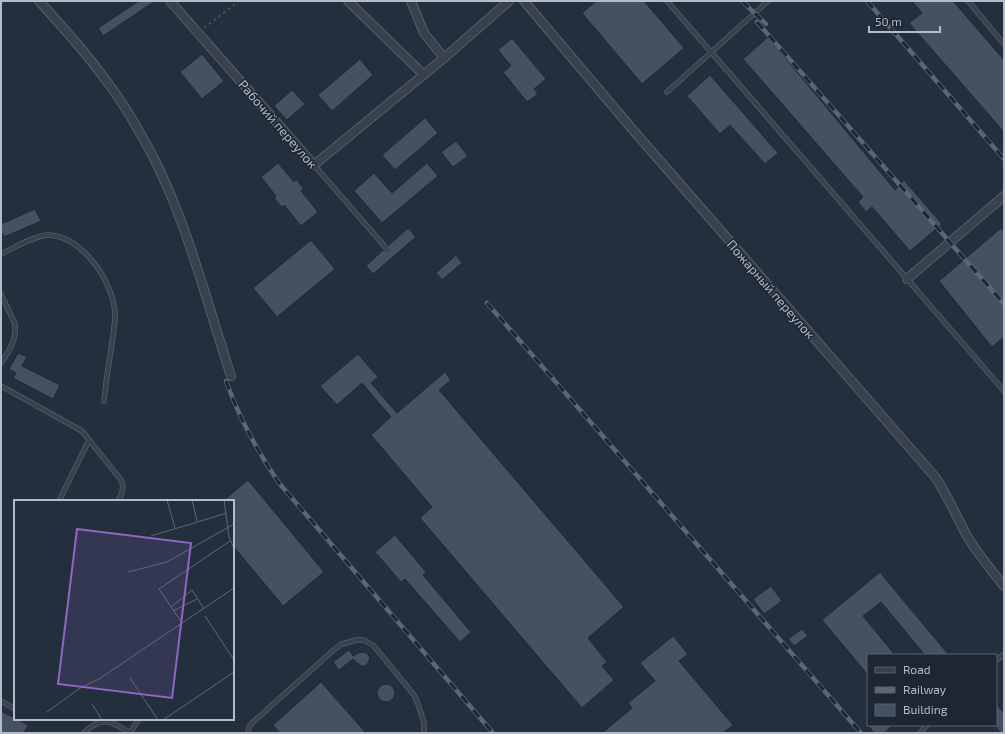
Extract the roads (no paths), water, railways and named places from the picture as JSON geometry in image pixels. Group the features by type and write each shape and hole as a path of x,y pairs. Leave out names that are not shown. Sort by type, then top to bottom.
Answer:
{"street":[{"path":"39,1 103,76 117,95 141,134 173,200 230,376"},
{"name":"Рабочий переулок","path":"170,1 314,165"},
{"path":"348,1 424,75"},
{"path":"411,1 424,33 444,58"},
{"path":"314,165 424,75 509,1"},
{"name":"Пожарный переулок","path":"524,1 633,130 936,478 946,493 967,536 984,561 1004,586"},
{"path":"907,280 1004,196"}],"lane":[{"path":"667,1 1004,391"},
{"path":"667,92 768,1"},
{"path":"968,1 1004,44"},
{"name":"Рабочий переулок","path":"314,165 386,248"},
{"path":"1,254 34,239 47,235 56,236 69,240 86,253 96,266 112,295 115,315 104,400"},
{"path":"1,294 15,324 16,330 15,338 1,363"},
{"path":"1,386 75,426 82,432 121,480 123,490 118,500"},
{"path":"59,500 89,440"},
{"path":"248,733 249,727 253,722 336,648 342,644 356,640 364,640 374,646 414,695 422,713 424,733"},
{"path":"1,701 14,708"},
{"path":"84,733 96,724 110,722 116,723 130,733 137,720"}],"railway":[{"path":"742,1 766,24"},
{"path":"867,1 1004,159"},
{"path":"757,22 1004,304"},
{"path":"487,303 861,733"},
{"path":"226,381 249,434 279,483 493,733"}]}
